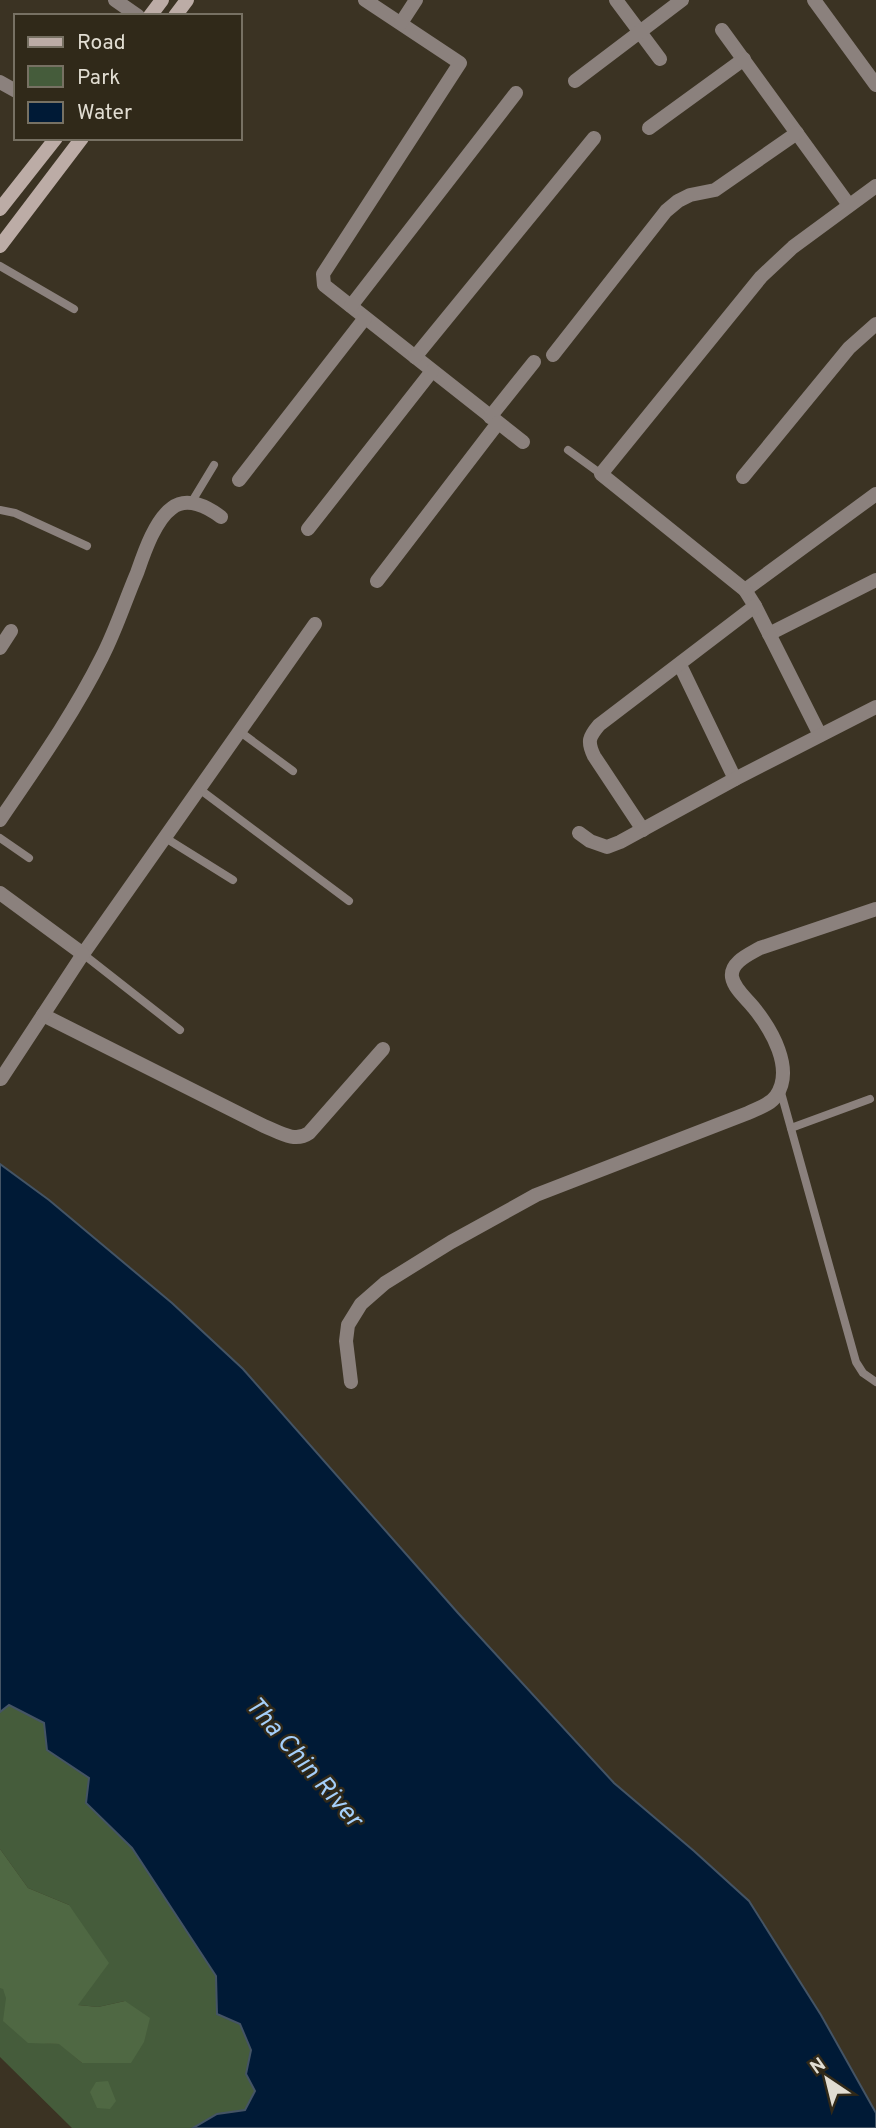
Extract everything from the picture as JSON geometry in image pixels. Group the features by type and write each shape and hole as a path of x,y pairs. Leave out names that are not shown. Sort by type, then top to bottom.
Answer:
{"main road":[{"path":"0,209 54,140"},
{"path":"0,246 80,140"}],"street":[{"path":"115,0 135,14"},
{"path":"365,0 460,63 323,274 324,285 523,442"},
{"path":"401,23 416,0"},
{"path":"616,0 660,59"},
{"path":"575,81 682,0"},
{"path":"814,0 876,85"},
{"path":"722,30 849,205"},
{"path":"649,128 744,59"},
{"path":"351,306 516,93"},
{"path":"553,355 666,211 690,195 715,190 797,133"},
{"path":"415,357 594,138"},
{"path":"820,735 745,590 601,474 761,277 793,247 876,186"},
{"path":"0,209 23,215"},
{"path":"239,480 365,318"},
{"path":"743,477 849,348 876,324"},
{"path":"377,581 534,362"},
{"path":"309,529 432,371"},
{"path":"745,590 876,494"},
{"path":"0,820 66,724 103,655 150,538 168,512 175,505 191,503 210,509 221,517"},
{"path":"769,634 876,580"},
{"path":"643,830 594,756 588,743 590,736 599,725 755,606"},
{"path":"1,1079 83,954 314,624"},
{"path":"0,648 11,631"},
{"path":"680,665 735,779"},
{"path":"579,833 590,841 607,847 876,707"},
{"path":"0,892 83,954"},
{"path":"351,1382 346,1341 348,1325 361,1304 385,1283 451,1242 536,1195 769,1103 780,1088 780,1055 766,1023 736,987 732,976 734,968 744,956 761,948 876,909"},
{"path":"43,1015 264,1126 302,1138 383,1049"}],"lane":[{"path":"0,266 74,309"},
{"path":"568,450 601,474"},
{"path":"191,503 214,465"},
{"path":"0,510 15,513 87,546"},
{"path":"239,731 293,771"},
{"path":"198,788 349,901"},
{"path":"164,837 233,880"},
{"path":"0,838 29,858"},
{"path":"83,954 180,1030"},
{"path":"780,1088 856,1362 863,1373 876,1382"},
{"path":"791,1128 870,1099"}],"green space":[{"path":"9,1705 44,1723 47,1750 89,1778 86,1803 132,1848 216,1976 217,2014 240,2024 251,2050 246,2074 255,2090 246,2110 217,2114 193,2128 72,2128 0,2057 0,1988 3,1988 28,2042 60,2044 82,2063 125,2001 98,2007 78,2005 69,1905 28,1888 0,1849 0,1712"},
{"path":"0,1849 28,1888 69,1905 109,1963 78,2005 98,2007 125,2001 150,2018 144,2042 131,2063 82,2063 59,2044 28,2043 3,2021 6,1998 0,1988"},
{"path":"108,2081 116,2101 110,2109 97,2108 90,2092 96,2082"}],"water":[{"name":"Tha Chin River","path":"0,1164 49,1200 172,1303 243,1369 458,1613 614,1783 749,1901 821,2015 876,2113 876,2128 193,2128 217,2114 245,2110 255,2091 246,2074 251,2050 240,2024 217,2014 216,1976 132,1848 86,1803 89,1778 47,1750 44,1723 9,1705 0,1712"}]}
